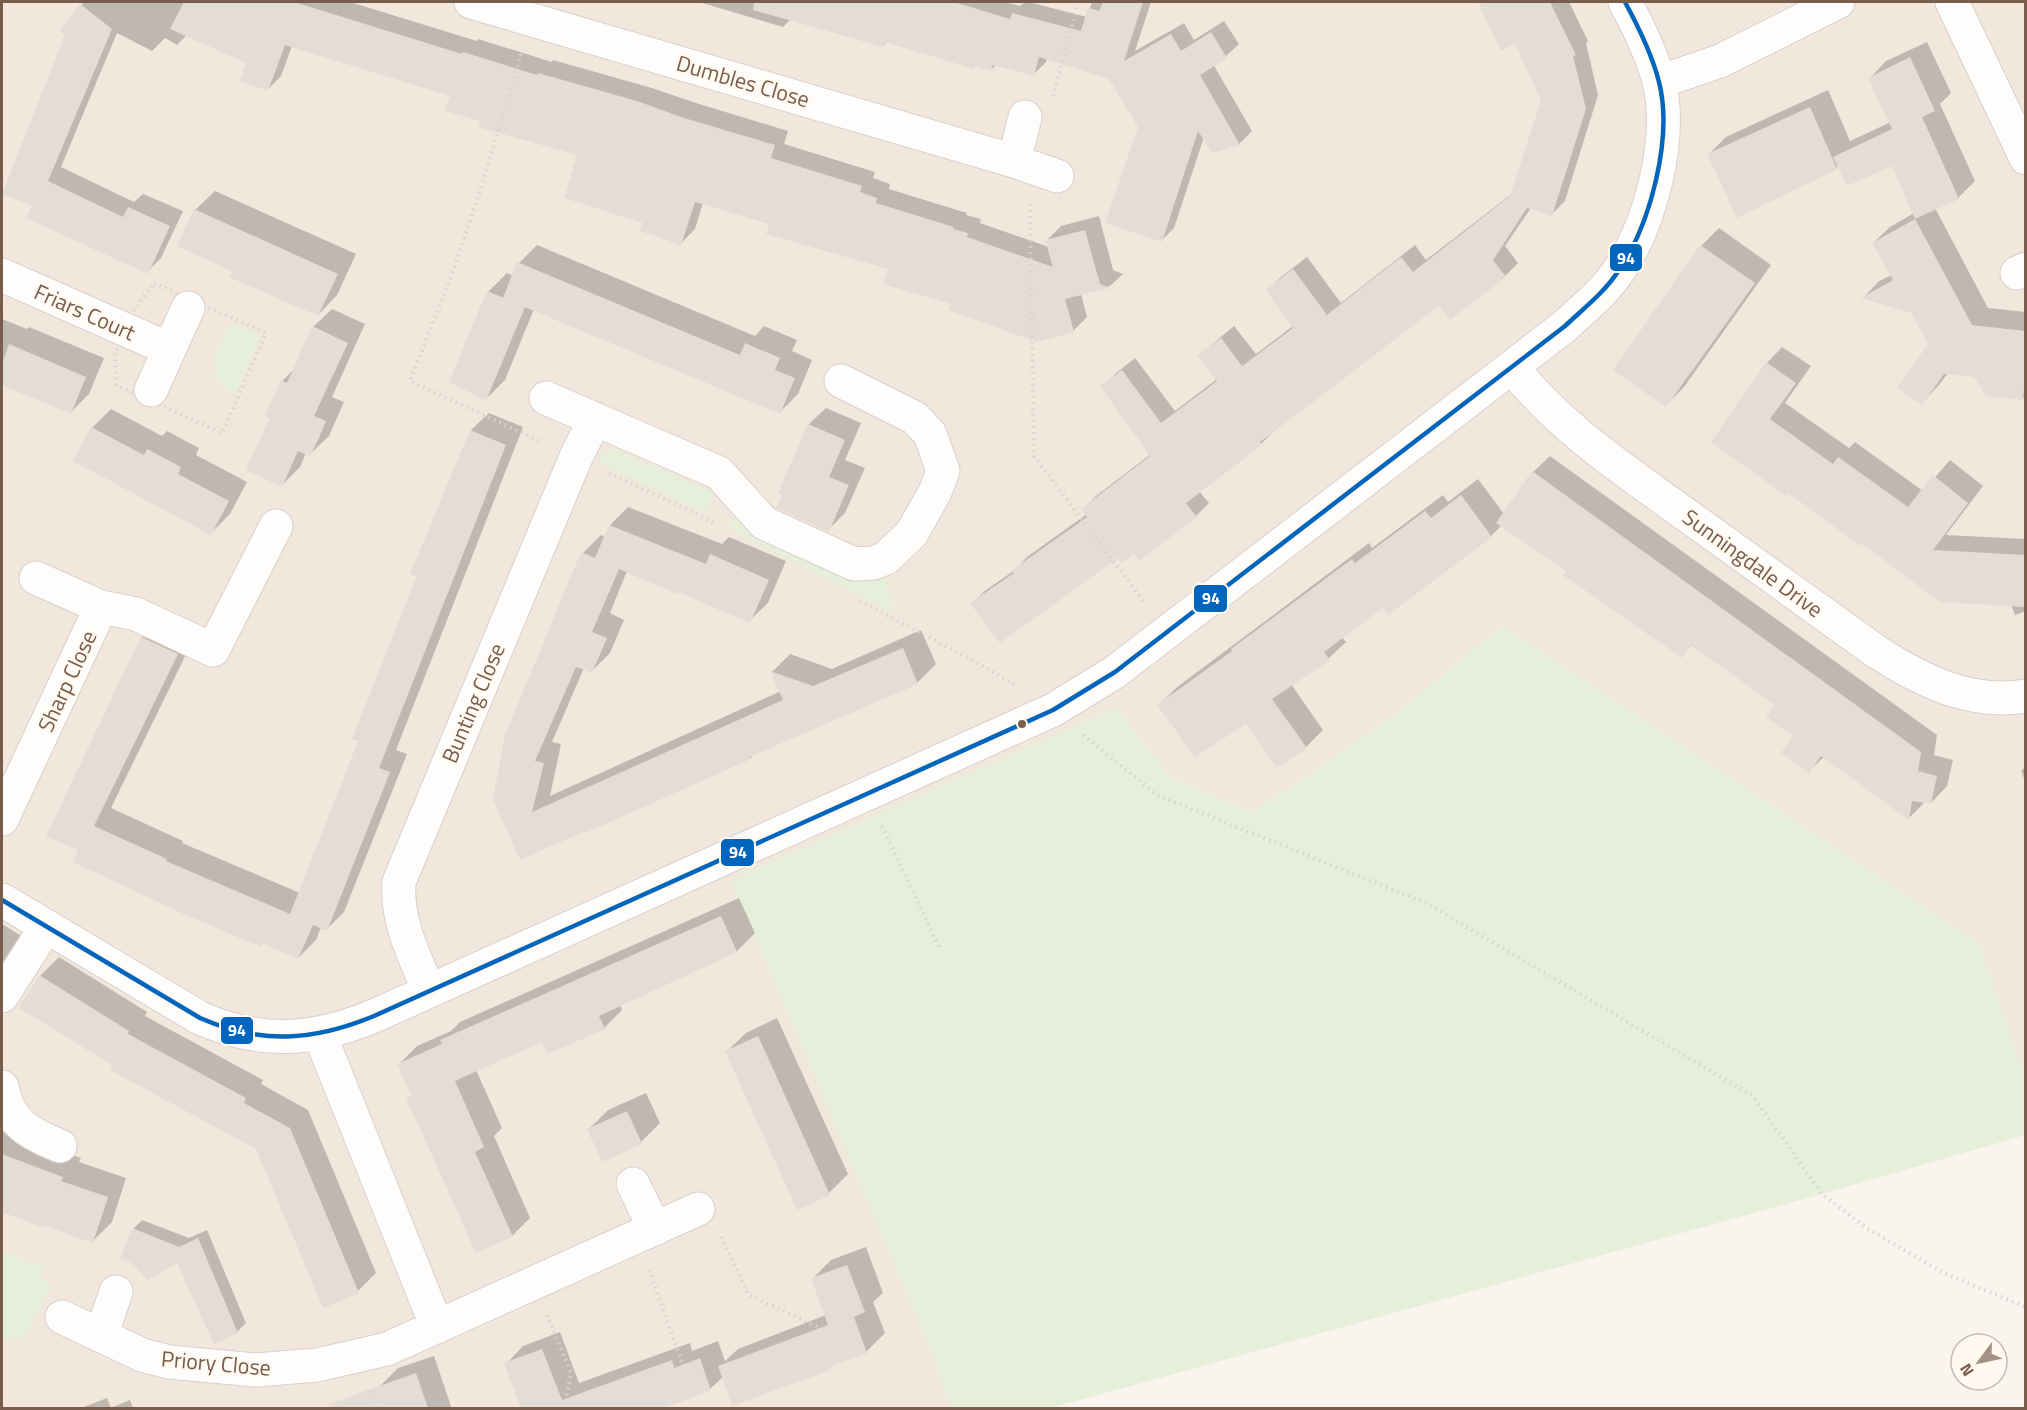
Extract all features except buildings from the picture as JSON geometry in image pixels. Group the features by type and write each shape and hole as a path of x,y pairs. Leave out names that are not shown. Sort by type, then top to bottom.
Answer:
{"street":[{"name":"Dumbles Close","path":"471,2 1034,167"},
{"path":"2,900 200,1018 222,1028 242,1034 268,1036 320,1035 349,1026 429,991 1053,710 1115,672 1167,633 1565,326 1597,297 1620,270 1639,233 1654,184 1662,141 1659,82 1625,2"},
{"path":"1659,82 1720,60 1838,2"},
{"path":"1952,2 2025,159"},
{"path":"1024,117 1034,167"},
{"name":"Friars Court","path":"2,275 169,349"},
{"path":"151,390 188,308"},
{"name":"Sunningdale Drive","path":"1512,367 1534,394 1565,425 1629,474 1885,657 1929,682 1956,691 1974,696 2006,699 2025,696"},
{"path":"546,398 719,473 764,523 854,564 874,563 886,558 912,533 935,492 943,471 930,434 915,418 841,381"},
{"name":"Bunting Close","path":"429,991 400,919 399,882 576,458 595,419"},
{"path":"101,607 136,614 213,650 276,526"},
{"name":"Sharp Close","path":"2,819 101,607 36,578"},
{"path":"2,996 46,927"},
{"path":"320,1035 437,1328"},
{"path":"2,1087 4,1098 22,1126 30,1133 60,1146"},
{"path":"633,1184 646,1233"},
{"name":"Priory Close","path":"62,1317 142,1355 169,1362 256,1370 318,1365 387,1349 698,1209"},
{"path":"101,1336 116,1292"}],"path":[{"path":"1024,117 1027,110 1047,116 1078,2"},
{"path":"531,19 480,191 450,279 410,381 697,514 719,527"},
{"path":"1034,167 1034,456 1167,633"},
{"path":"857,599 963,655 1053,710 1158,795 1426,903 1753,1096 1822,1194 1868,1229 1946,1274 2025,1306"},
{"path":"866,793 940,949"},
{"path":"698,1209 705,1205 749,1295 820,1328"},
{"path":"646,1233 683,1365"},
{"path":"534,1284 571,1373 566,1398"}],"shaded area":[{"path":"2,2 2025,2 2025,1081 1979,944 1502,626 1398,712 1305,778 1251,812 1171,778 1116,708 935,1360 951,1408 2,1408"}],"green space":[{"path":"231,322 260,335 236,394 220,382 215,368 215,360"},
{"path":"612,450 714,492 706,513 598,463 601,455"},
{"path":"737,510 884,574 892,598 892,612 729,528"},
{"path":"1502,626 1979,944 2025,1081 2025,1135 1822,1194 1051,1408 951,1408 935,1360 731,880 1116,708 1171,778 1251,812 1305,778 1398,712"},
{"path":"2,1251 45,1267 40,1278 52,1285 23,1339 2,1338"}],"transit line":[{"name":"94","path":"2,900 200,1018 244,1033 266,1036 309,1035 330,1031 374,1016 1053,710 1115,672 1565,326 1607,286 1619,270 1641,229 1656,179 1663,128 1663,104 1656,72 1644,40 1625,2"}]}
